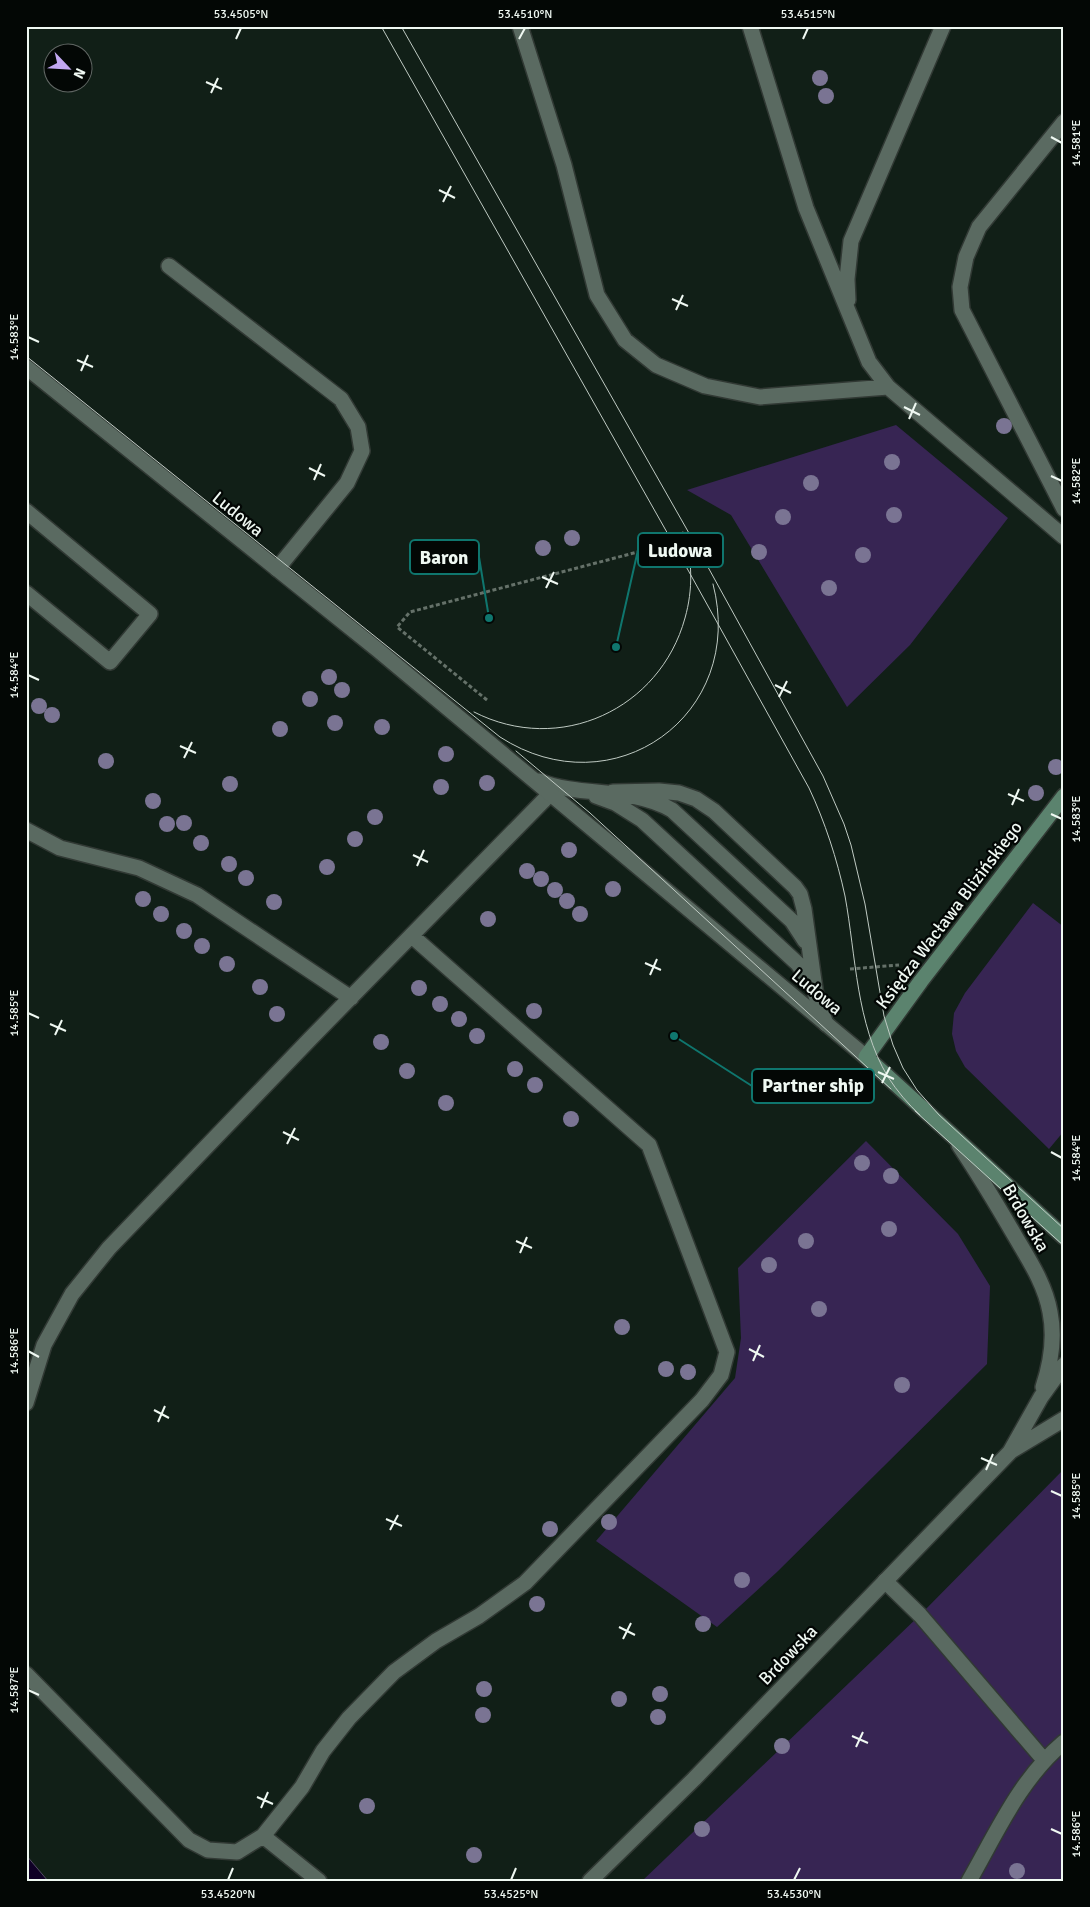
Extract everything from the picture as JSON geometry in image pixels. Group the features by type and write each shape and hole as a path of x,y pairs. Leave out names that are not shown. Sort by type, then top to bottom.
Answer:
{"street":[{"path":"520,26 564,165 597,294 625,340 656,365 680,376 705,386 760,397 888,387"},
{"path":"750,26 806,208 869,362 888,387 1064,537"},
{"path":"849,312 847,279 851,241 943,26"},
{"path":"1064,122 979,227 966,257 960,287 962,310 1064,509"},
{"path":"168,266 341,399 358,427 362,451 347,483 277,569"},
{"name":"Ludowa","path":"26,367 378,650 866,1057 1064,1237"},
{"path":"26,511 150,614 110,662 26,592"},
{"path":"530,777 607,800 642,820 798,964 808,978 816,996"},
{"path":"566,787 613,792 647,799 666,807 678,815 795,924 804,939 811,962"},
{"path":"613,792 659,791 679,793 696,799 714,811 795,887 800,894 804,909 816,996 826,1024"},
{"path":"26,1403 44,1345 72,1294 110,1248 550,794"},
{"name":"Księdza Wacława Blizińskiego","path":"866,1057 921,981 1064,796"},
{"path":"26,830 60,848 139,868 197,895 351,998"},
{"path":"26,1674 189,1840 208,1850 237,1852 263,1836 302,1787 323,1751 349,1718 394,1672 436,1641 479,1616 525,1583 702,1400 721,1375 726,1352 649,1145 412,936"},
{"name":"Brdowska","path":"952,1136 992,1196 1037,1273 1048,1302 1051,1313 1052,1337 1050,1362 1033,1412"},
{"name":"Brdowska","path":"590,1881 667,1807 1010,1452 1064,1364"},
{"name":"Brdowska","path":"1010,1452 1064,1419"},
{"path":"885,1581 920,1615 1044,1760"},
{"path":"969,1881 1018,1794 1044,1760 1064,1742"},
{"path":"263,1836 319,1881"}],"path":[{"path":"487,700 397,627 410,612 700,537"},
{"path":"850,969 899,965"}],"shaded area":[{"path":"896,425 1008,518 910,645 847,707 731,515 687,490"},
{"path":"1033,903 1064,927 1064,1131 1049,1149 965,1067 956,1051 952,1034 954,1013 965,993"},
{"path":"866,1141 958,1234 990,1286 987,1364 777,1572 717,1627 596,1541 735,1378 741,1338 738,1268"},
{"path":"1064,1469 1064,1881 642,1881 920,1615"},
{"path":"26,1855 48,1881 26,1881"}],"tram line":[{"path":"381,26 809,788 825,827 842,882 863,1012 869,1035 888,1077 920,1115"},
{"path":"401,26 698,549 823,776 851,845 865,904 884,1016 903,1068 917,1090 939,1115 1064,1229"},
{"path":"26,356 500,737 543,757 586,762 626,755 662,737 690,709 710,673 718,631 713,584"},
{"path":"474,712 507,724 540,729 572,726 602,716 630,699 654,677 672,650 685,618 691,586 691,575 689,553 683,532"},
{"path":"516,751 590,813 891,1089"},
{"path":"915,1111 1064,1246"}],"place":[{"name":"Baron","path":"489,618"},
{"name":"Ludowa","path":"616,647"},
{"name":"Partner ship","path":"674,1036"}]}
